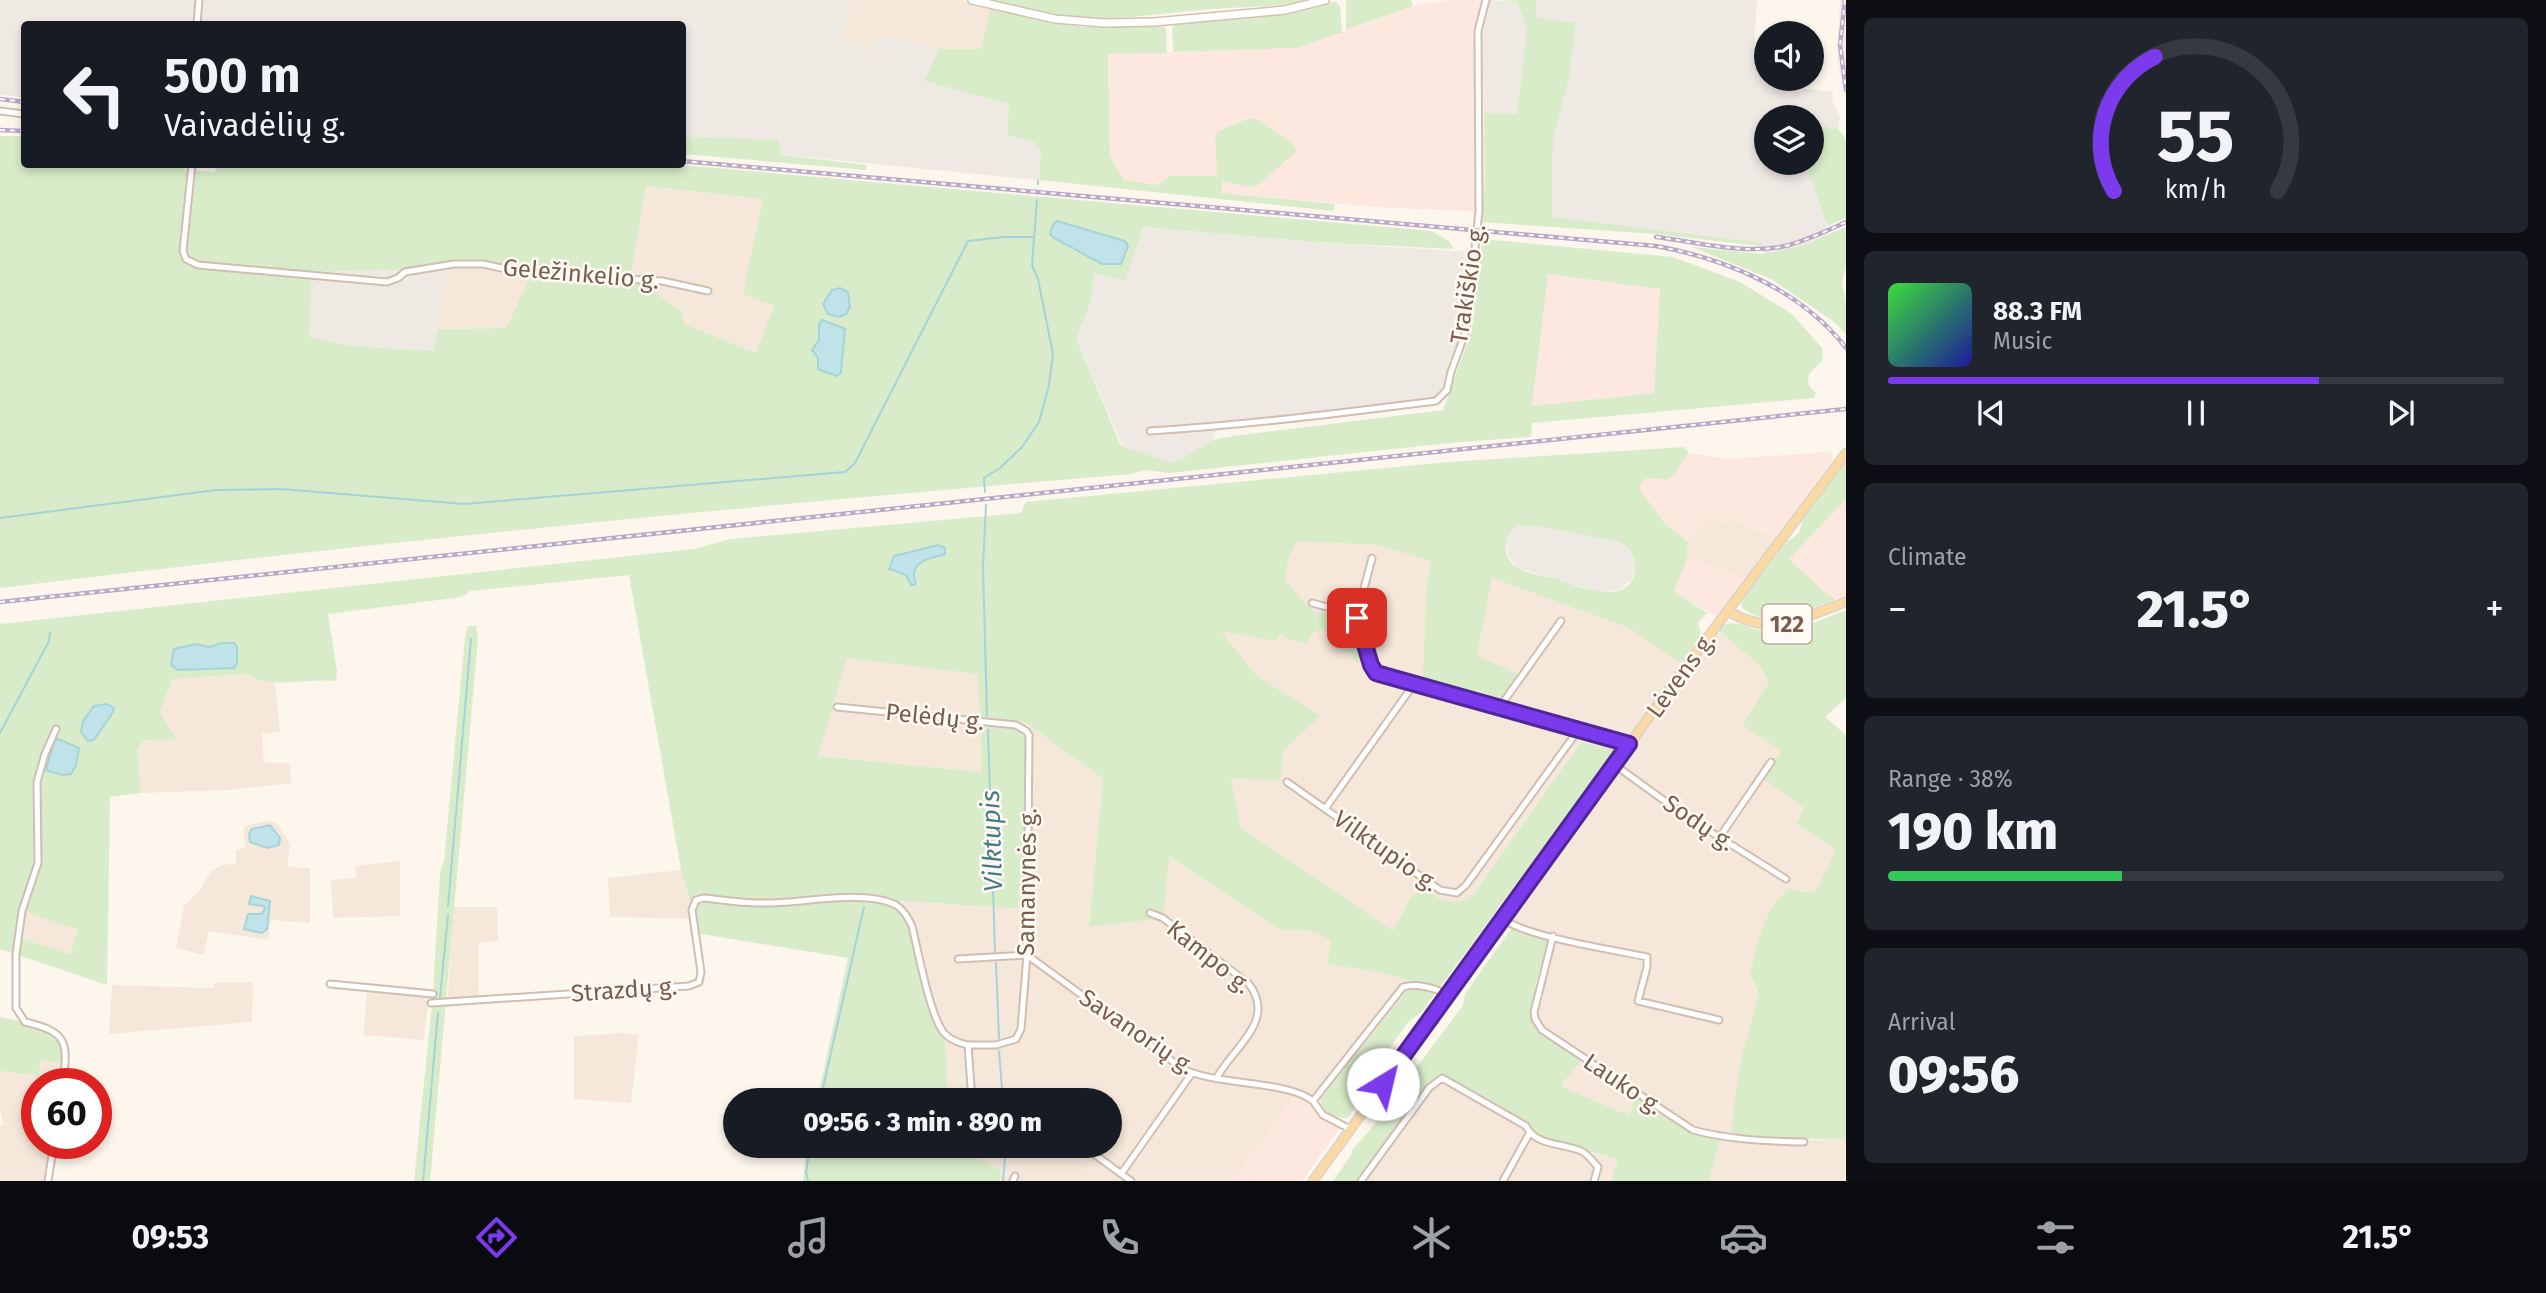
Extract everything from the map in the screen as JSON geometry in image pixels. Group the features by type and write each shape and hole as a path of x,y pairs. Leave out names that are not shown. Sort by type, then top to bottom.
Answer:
{"main road":[{"path":"972,0 1055,19 1104,23 1154,22 1286,10 1325,0"},
{"name":"Lėvens g.","path":"1313,1181 1629,744 1846,453"},
{"name":"122","path":"1728,611 1748,621 1781,625 1846,603"}],"street":[{"path":"197,21 199,0"},
{"name":"Trakiškio g.","path":"1150,431 1216,427 1436,401 1443,397 1466,331 1479,211 1478,31 1486,0"},
{"path":"0,111 21,114"},
{"name":"Geležinkelio g.","path":"192,168 183,251 186,259 198,265 387,282 405,272 454,264 483,264 541,274 662,281 708,291"},
{"path":"1373,558 1357,615 1371,665 1376,673 1629,744"},
{"path":"1312,603 1357,615"},
{"path":"1499,708 1561,621"},
{"path":"1325,809 1415,684"},
{"name":"Pelėdų g.","path":"837,707 1016,725 1028,735"},
{"path":"56,729 37,782 38,863 22,911 16,954 16,1008 25,1022 44,1026 61,1037 65,1046 64,1068"},
{"name":"Vilktupio g.","path":"1287,782 1440,890 1457,893 1466,885 1579,729"},
{"name":"Samanynės g.","path":"968,1045 996,1045 1016,1039 1021,1029 1027,955 1028,735"},
{"path":"1719,838 1771,762"},
{"name":"Sodų g.","path":"1615,765 1719,838 1786,879"},
{"name":"Strazdų g.","path":"431,1003 689,986 699,982 701,972 692,910 696,900 704,898 760,903 855,898 880,900 897,905 906,914 912,926 935,1016 944,1034 958,1043 968,1045"},
{"name":"Kampo g.","path":"1150,913 1163,919 1249,984 1257,995 1260,1008 1255,1024 1216,1079"},
{"path":"1503,919 1518,927 1647,957 1638,1001 1719,1020"},
{"name":"Lauko g.","path":"1553,936 1534,1013 1542,1030 1693,1130 1742,1140 1804,1142"},
{"path":"958,959 1027,955"},
{"name":"Savanorių g.","path":"1027,955 1192,1073 1297,1093 1313,1101"},
{"path":"330,984 433,995"},
{"path":"1350,1129 1323,1115 1313,1101 1404,987 1412,985 1448,995"},
{"path":"968,1045 971,1088"},
{"path":"1121,1174 1192,1073"},
{"path":"1361,1181 1429,1088 1442,1078 1526,1126 1529,1134 1583,1152 1598,1167 1594,1181"},
{"path":"1503,1181 1529,1134"},
{"path":"1099,1158 1131,1181"},
{"path":"48,1181 51,1159"}],"shaded area":[{"path":"0,0 854,0 840,42 871,50 878,34 939,49 924,81 1009,104 1007,135 1035,143 1041,150 1039,180 782,155 778,141 686,136 686,21 21,21 21,97 0,95"},
{"path":"854,0 959,0 991,8 981,49 939,49 878,34 871,50 840,42"},
{"path":"1450,0 1491,0 1482,33 1485,178 1483,212 1375,207 1221,193 1223,181 1247,187 1257,186 1277,166 1287,162 1249,118 1218,131 1215,137 1217,172 1214,176 1170,176 1157,185 1124,181 1110,156 1108,54 1296,48 1420,4"},
{"path":"1491,0 1517,2 1527,28 1517,114 1484,113 1482,33"},
{"path":"1537,0 1757,0 1754,21 1754,91 1833,92 1832,100 1840,117 1838,129 1824,127 1824,105 1754,105 1754,175 1809,175 1829,234 1804,245 1763,254 1761,243 1552,218 1553,139 1569,79 1576,23 1534,17"},
{"path":"1840,0 1846,0 1846,98 1837,59"},
{"path":"646,186 763,199 744,294 774,306 756,353 683,324 631,275"},
{"path":"1143,227 1473,252 1466,331 1447,390 1436,401 1217,427 1212,440 1181,460 1171,462 1123,447 1076,338 1092,299 1093,273 1125,280"},
{"path":"447,263 483,264 532,273 506,328 437,329"},
{"path":"447,263 433,351 352,346 309,337 312,271 398,269"},
{"path":"1548,273 1661,289 1654,393 1532,406"},
{"path":"1689,453 1728,459 1831,453 1831,463 1776,538 1732,519 1719,523 1707,518 1688,542 1665,524 1639,488 1641,482 1648,478 1668,479 1673,476 1682,459"},
{"path":"1846,499 1846,596 1836,599 1789,559"},
{"path":"1707,518 1732,519 1776,538 1746,577 1696,560 1687,560 1688,542"},
{"path":"1518,525 1533,525 1620,542 1626,545 1634,559 1632,579 1619,590 1600,592 1517,568 1508,555 1506,541 1512,528"},
{"path":"1297,541 1377,545 1431,561 1427,582 1422,685 1522,676 1477,657 1492,578 1629,628 1690,669 1718,630 1760,666 1769,682 1742,725 1782,751 1804,808 1796,824 1836,850 1815,894 1796,889 1753,984 1759,994 1741,1059 1802,1140 1846,1139 1845,1181 1709,1181 1720,1140 1686,1130 1637,1096 1630,1116 1559,1086 1531,1015 1550,936 1510,924 1495,914 1614,752 1612,748 1581,742 1472,896 1454,903 1411,897 1394,932 1241,828 1231,777 1283,751 1319,716 1256,675 1220,630 1276,641 1281,633 1323,630 1343,651 1350,653 1355,662 1355,619 1313,611 1285,580 1289,556"},
{"path":"1687,560 1696,560 1746,577 1717,618 1674,591"},
{"path":"847,657 978,674 983,772 817,756"},
{"path":"248,674 266,682 275,681 280,732 262,734 264,762 289,763 292,783 228,790 141,793 137,749 160,712 172,679"},
{"path":"1022,720 1103,779 1089,927 1168,857 1281,930 1319,932 1331,941 1327,964 1382,973 1414,982 1316,1105 1297,1093 1232,1181 1000,1181 1001,1170 976,1158 1122,1158 1122,1088 947,1088 945,1034 880,900 1027,909 1016,725"},
{"path":"270,820 278,825 290,844 287,867 310,868 310,923 271,920 268,940 209,931 203,955 176,948 184,906 199,891 210,873 220,866 236,863 236,850 246,847 243,831 245,826"},
{"path":"400,861 400,916 333,918 331,880 356,878 355,866"},
{"path":"681,870 694,919 610,917 608,878"},
{"path":"454,907 497,907 498,941 478,943 479,1004 447,1007"},
{"path":"25,910 78,930 70,954 20,938"},
{"path":"253,982 252,1022 109,1034 112,985 213,988 215,983"},
{"path":"368,983 430,989 424,1040 363,1035"},
{"path":"623,1033 639,1035 631,1103 574,1099 574,1036"},
{"path":"39,1060 64,1064 63,1068 38,1068"},
{"path":"0,1071 21,1074 21,1159 48,1159 44,1181 0,1181 0,1125 4,1125 0,1111"},
{"path":"1442,1078 1583,1152 1618,1159 1611,1181 1361,1181 1429,1088"},
{"path":"1297,1093 1306,1096 1318,1109 1342,1125 1302,1181 1232,1181"}],"green space":[{"path":"990,0 1316,0 1111,19 1056,15"},
{"path":"1346,0 1411,0 1413,6 1346,30"},
{"path":"1502,0 1537,0 1535,17 1576,23 1569,79 1553,139 1552,217 1762,243 1762,246 1655,234 1482,222 1485,178 1484,113 1517,114 1527,28 1517,2"},
{"path":"1336,1 1340,7 1342,32 1296,48 1173,52 1172,28 1177,23 1294,12"},
{"path":"991,8 1083,27 1152,25 1166,28 1167,53 1108,54 1110,156 1124,180 1157,185 1170,176 1214,176 1217,172 1215,137 1218,131 1249,118 1259,120 1292,143 1296,148 1295,153 1257,186 1247,187 1223,181 1221,193 1335,204 1334,211 1039,180 1041,150 1035,143 1007,135 1009,104 924,81 939,49 981,49"},
{"path":"1824,127 1838,129 1846,139 1846,218 1827,226 1809,175 1824,175"},
{"path":"0,136 21,136 21,168 184,168 215,172 216,168 686,168 686,165 1431,231 1449,241 1454,249 1328,243 1143,227 1125,281 1093,273 1092,299 1076,338 1120,444 1171,462 1181,460 1212,440 1443,410 1472,330 1477,269 1483,239 1673,257 1740,282 1792,314 1822,348 1823,360 1808,378 1809,386 1816,393 1814,398 1532,423 1531,437 1449,443 1170,473 1146,470 1132,474 849,498 282,555 0,588","holes":["646,186 763,199 743,294 774,306 756,353 684,324 682,312 631,275","1060,223 1114,265 1102,264 1070,248","447,263 483,264 532,273 506,328 437,329 433,351 352,346 309,337 312,272 407,269","1548,274 1660,289 1654,393 1532,406","840,288 848,292 850,307 846,314 840,317 829,314 824,302"]},
{"path":"686,136 778,140 782,155 866,165 866,170 686,154"},
{"path":"1846,227 1846,267 1842,282 1846,302 1846,334 1833,321 1771,279 1692,247 1763,254 1804,245"},
{"path":"1685,447 1689,453 1670,478 1647,478 1639,488 1665,524 1688,542 1687,560 1674,591 1707,613 1698,622 1701,635 1681,663 1629,628 1492,578 1477,656 1523,676 1499,708 1422,686 1427,582 1431,561 1377,545 1297,541 1289,556 1285,580 1313,611 1355,619 1363,646 1364,662 1355,662 1350,653 1343,651 1323,630 1313,632 1306,643 1290,640 1281,633 1276,641 1221,631 1256,675 1320,716 1283,751 1280,781 1231,778 1241,828 1393,931 1411,897 1425,888 1447,901 1459,902 1472,896 1581,742 1612,748 1614,751 1421,1013 1408,1022 1362,1087 1361,1098 1348,1118 1330,1115 1320,1100 1414,982 1382,973 1327,964 1331,941 1307,931 1281,930 1169,857 1163,918 1089,927 1103,779 1022,720 1017,725 1029,735 1027,909 884,900 896,905 906,914 935,1015 945,1034 947,1088 820,1088 848,958 695,933 681,870 629,575 470,591 462,597 328,614 337,671 336,681 277,682 256,679 248,674 172,679 160,712 176,739 144,740 137,749 141,793 110,797 107,985 0,949 0,624 694,549 731,539 1021,513 1026,502 1449,462","holes":["1518,525 1533,525 1620,542 1633,557 1635,569 1631,581 1614,592 1602,592 1524,571 1511,562 1506,551 1507,539","938,545 946,551 945,554 921,563 914,571 917,581 909,583 906,574 892,572 888,567 894,556","847,658 978,674 982,772 818,756","25,911 78,930 70,954 20,938"]},
{"path":"1846,462 1846,499 1789,559 1836,599 1788,616 1775,618 1751,614 1741,606 1742,600 1787,542 1798,534 1802,521"},
{"path":"1846,610 1846,698 1825,717 1846,735 1846,1139 1737,1138 1731,1131 1741,1059 1759,994 1750,975 1759,939 1773,906 1790,889 1815,893 1836,850 1796,824 1804,808 1763,778 1782,751 1742,725 1769,682 1760,666 1718,630 1723,625 1736,624 1780,632 1809,625"},
{"path":"468,626 476,626 478,639 430,1181 414,1181 433,994 440,873 444,861"},
{"path":"1518,927 1550,935 1536,984 1534,1020 1538,1029 1582,1059 1560,1086 1630,1116 1636,1095 1686,1130 1720,1140 1709,1181 1611,1181 1618,1159 1541,1140 1525,1126 1447,1080 1437,1081 1361,1181 1333,1181 1353,1149 1463,1005 1465,994 1510,930"},
{"path":"0,1017 44,1026 61,1037 64,1064 40,1060 40,1068 21,1068 21,1074 0,1071"},
{"path":"806,1158 976,1158 1001,1170 1000,1181 803,1181"}],"water":[{"path":"1057,221 1125,241 1128,246 1121,264 1102,264 1054,238 1050,234"},
{"path":"840,288 848,292 850,307 846,314 840,317 828,314 823,304 832,290"},
{"path":"822,320 845,329 841,373 836,376 818,369 818,358 812,350 819,340 819,324"},
{"path":"938,545 945,548 945,554 918,565 914,575 915,585 911,585 906,575 889,569 894,556"},
{"path":"234,643 237,647 237,663 234,668 178,670 171,665 174,649 195,644 209,647"},
{"path":"107,704 114,708 113,712 94,740 88,741 81,732 83,721 94,706"},
{"path":"58,739 79,748 76,765 71,774 62,775 46,770 54,742"},
{"path":"270,825 280,838 279,845 267,848 250,842 249,834 252,829"},
{"path":"251,896 270,901 267,929 262,933 244,929 248,914 261,914 265,909 264,906 249,904"}],"waterway":[{"name":"Vilktupis","path":"985,492 984,478 1000,468 1022,447 1039,422 1049,385 1053,354 1038,279 1032,265 1037,200"},
{"path":"0,518 216,490 281,489 464,504 845,472 855,463 968,241 1034,237"},
{"name":"Vilktupis","path":"986,505 983,566 987,716"},
{"path":"0,733 49,641 50,633"},
{"path":"448,906 471,639"},
{"name":"Vilktupis","path":"988,730 995,952"},
{"path":"823,1088 864,907"},
{"path":"440,997 448,915"},
{"name":"Vilktupis","path":"996,963 999,1038"},
{"path":"423,1181 438,1013"},
{"name":"Vilktupis","path":"999,1051 1002,1088"},
{"path":"808,1158 808,1181"},
{"name":"Vilktupis","path":"1003,1181 1005,1158"}],"railway":[{"path":"1845,0 1840,45 1846,90"},
{"path":"0,99 21,102"},
{"path":"0,130 21,131"},
{"path":"686,161 1656,246 1709,259 1761,280 1807,309 1828,327 1846,348"},
{"path":"1656,237 1720,247 1769,248 1816,236 1846,222"},
{"path":"0,602 1846,409"}],"route":[{"path":"1357,618 1371,665 1376,673 1629,744 1383,1084"}]}
